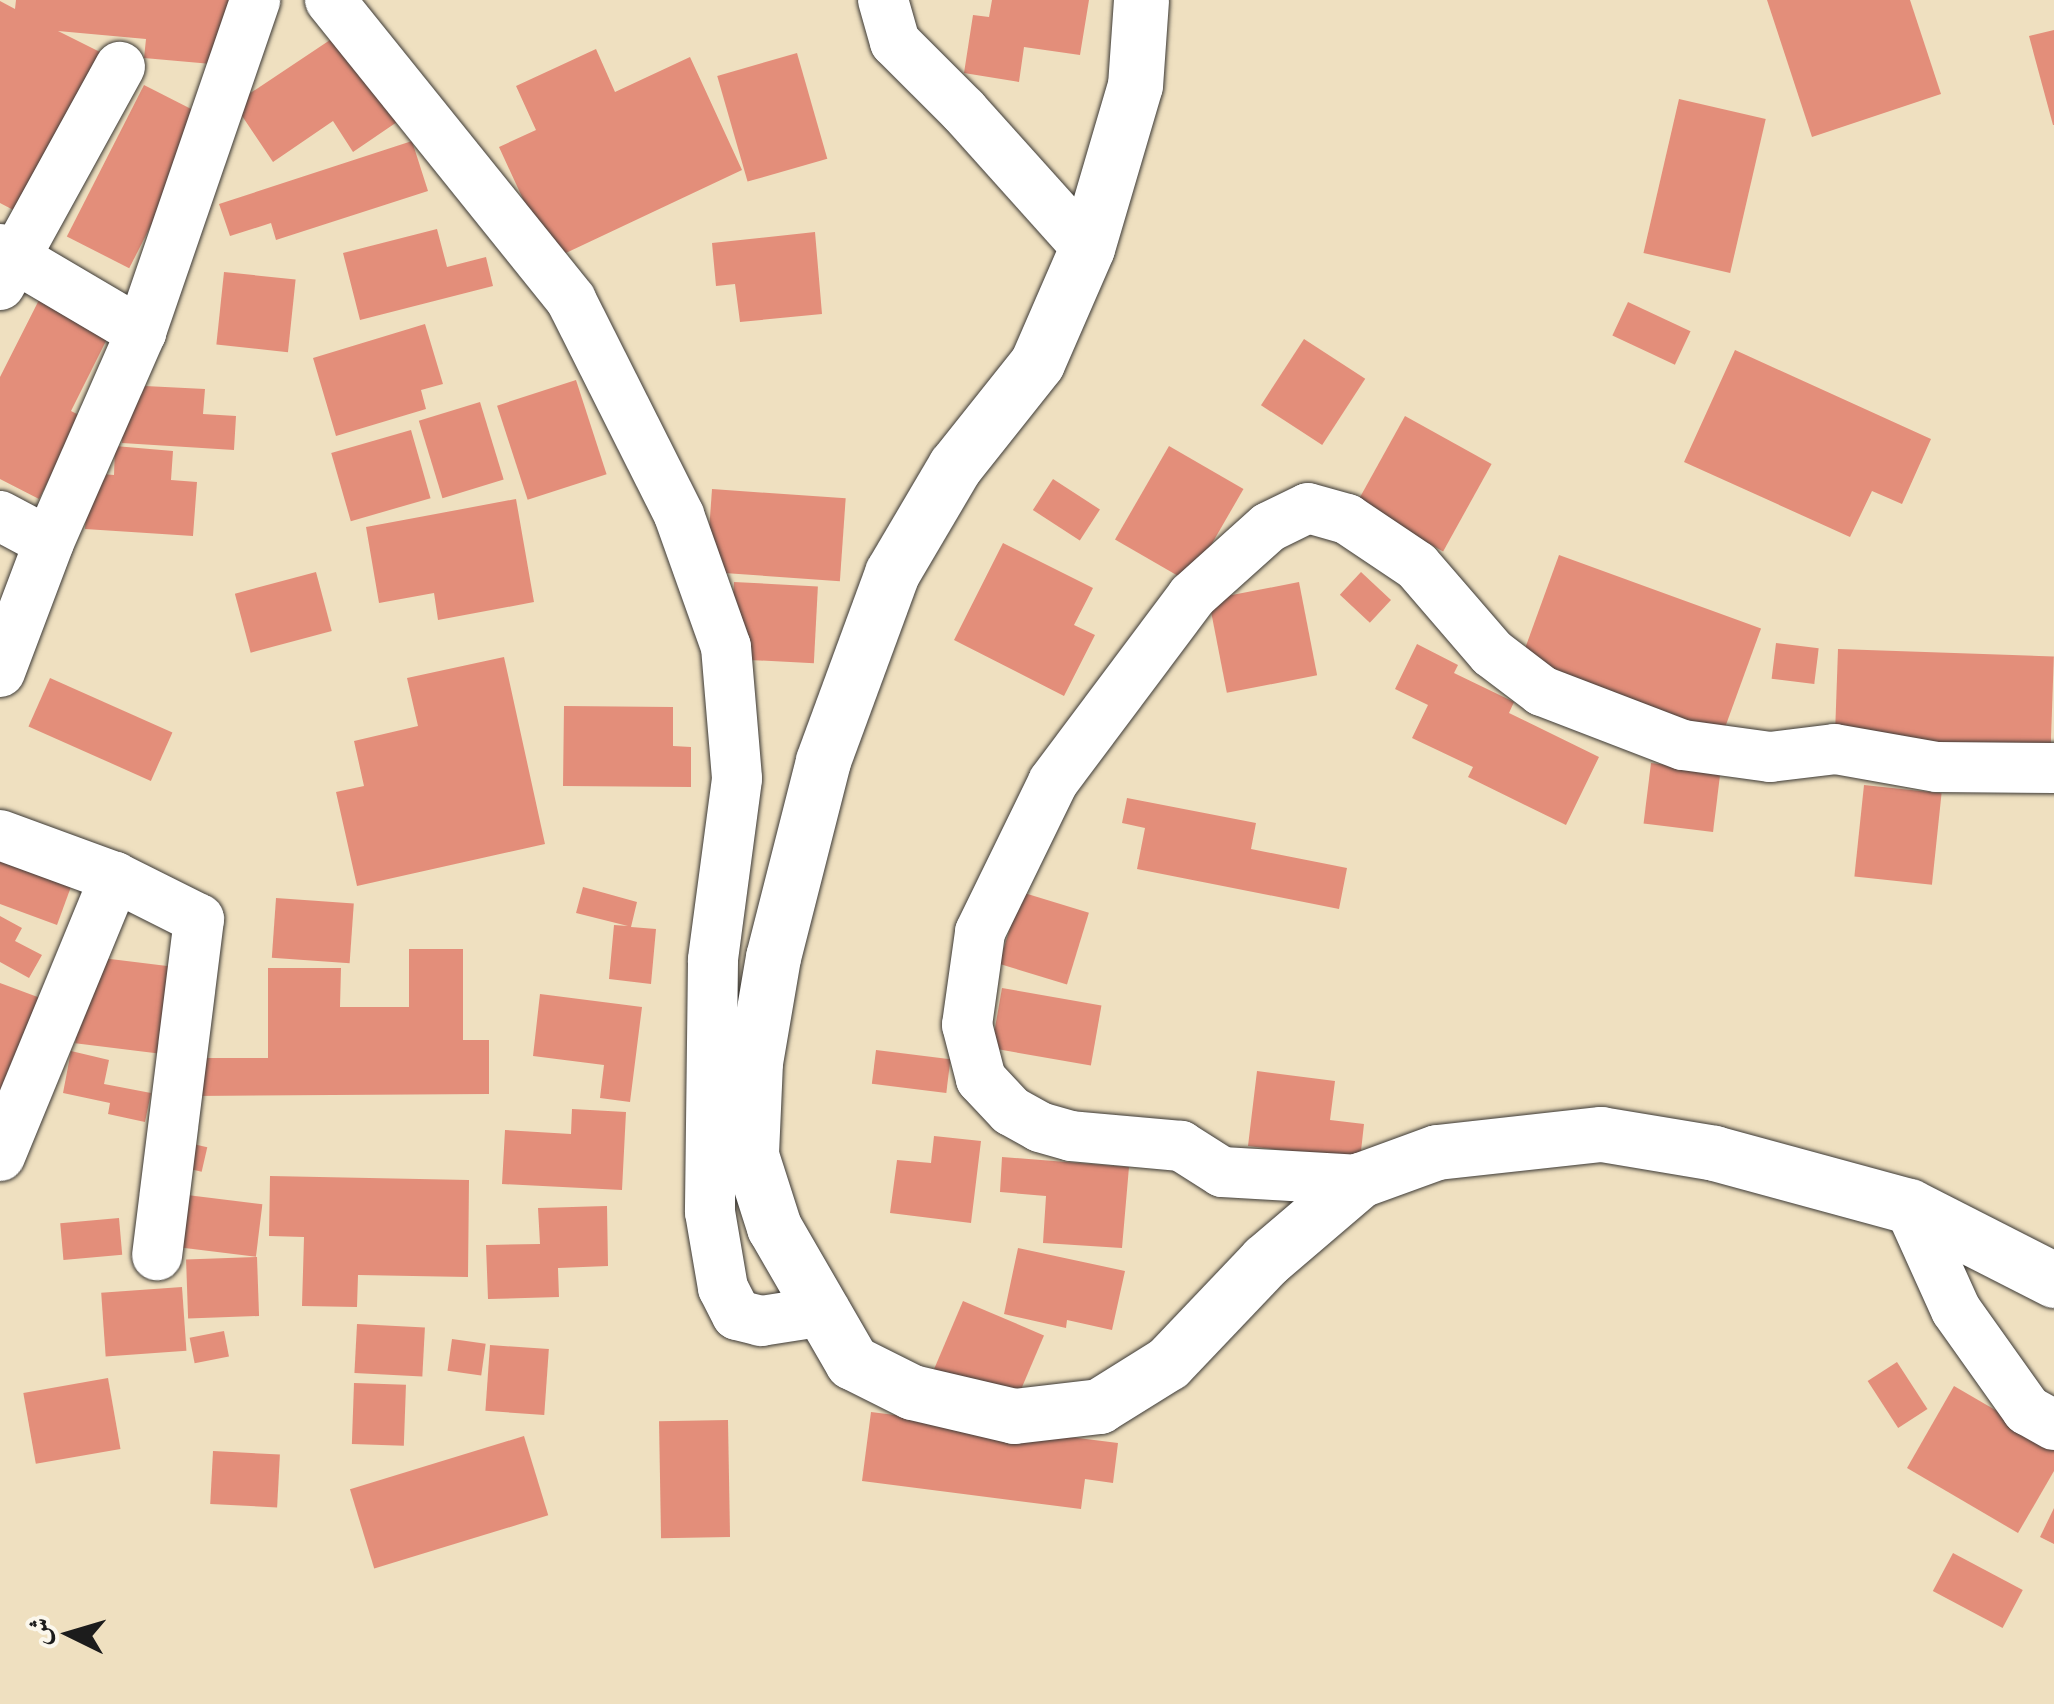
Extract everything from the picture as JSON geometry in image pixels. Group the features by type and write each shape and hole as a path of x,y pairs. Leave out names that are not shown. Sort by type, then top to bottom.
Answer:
{"main road":[{"path":"1142,0 1135,85 1087,248 1037,363 956,466 892,573 824,761 773,957 754,1062 751,1155 774,1227 852,1362 912,1392 1014,1416 1099,1406 1168,1363 1266,1261 1360,1180 1437,1152 1601,1134 1714,1153 1909,1206 2054,1280"}],"street":[{"path":"0,672 49,542 140,332 256,0"},
{"path":"330,0 571,300 679,515 726,647 737,779 712,960 710,1212 723,1288 737,1316 761,1320 825,1312"},
{"path":"882,0 895,42 964,111 1087,248"},
{"path":"120,66 5,264 140,332"},
{"path":"1360,1180 1222,1172 1181,1146 1072,1136 1040,1127 1012,1111 981,1079 966,1025 980,932 1053,782 1192,596 1269,526 1308,508 1347,518 1416,566 1492,653 1542,691 1682,744 1770,757 1836,749 1937,767 2054,768"},
{"path":"0,516 49,542"},
{"path":"0,836 115,877 198,919 157,1256"},
{"path":"0,1156 115,877"},
{"path":"1909,1206 1956,1310 2027,1410 2054,1425"}],"building":[{"path":"16,0 239,0 234,66 144,58 146,39 58,31 102,53 21,214 0,203 0,1 15,9"},
{"path":"992,0 1089,0 1080,55 1024,47 1019,82 964,73 973,15 989,17"},
{"path":"1767,0 1910,0 1941,94 1812,137"},
{"path":"2054,30 2054,125 2053,125 2029,36"},
{"path":"339,34 397,122 353,152 333,121 273,162 234,104"},
{"path":"596,49 615,92 690,57 742,170 551,260 499,147 536,130 516,86"},
{"path":"797,53 827,159 748,182 717,76"},
{"path":"144,85 206,117 129,268 67,236"},
{"path":"1679,99 1766,119 1730,273 1643,253"},
{"path":"412,141 428,191 276,240 271,223 230,236 219,204"},
{"path":"437,229 447,267 486,257 493,286 360,320 343,253"},
{"path":"815,232 822,314 740,322 735,284 716,286 712,243"},
{"path":"224,272 296,280 288,352 216,345"},
{"path":"41,296 111,331 71,411 81,416 39,499 0,479 0,377"},
{"path":"1628,302 1691,331 1675,365 1612,336"},
{"path":"425,324 443,384 421,390 426,409 336,436 313,358"},
{"path":"1304,339 1365,379 1322,445 1261,405"},
{"path":"1735,350 1931,439 1902,504 1872,491 1850,537 1684,462"},
{"path":"576,380 607,474 528,500 497,406"},
{"path":"125,385 205,389 203,414 236,416 234,450 122,443"},
{"path":"480,402 504,479 442,498 419,421"},
{"path":"1405,416 1492,464 1443,551 1357,503"},
{"path":"411,430 431,498 351,521 331,453"},
{"path":"115,446 173,451 171,480 197,482 193,536 85,529 89,473 114,475"},
{"path":"1169,446 1243,489 1189,583 1115,540"},
{"path":"1053,479 1100,509 1080,541 1033,510"},
{"path":"712,489 846,498 840,581 706,572"},
{"path":"516,499 534,602 438,620 434,593 379,603 366,527"},
{"path":"1003,543 1093,588 1074,625 1095,635 1064,696 954,640"},
{"path":"1559,555 1761,629 1720,741 1518,668"},
{"path":"316,572 332,631 251,653 235,594"},
{"path":"1361,572 1391,600 1370,623 1340,595"},
{"path":"734,582 818,586 814,663 730,659"},
{"path":"1299,582 1317,675 1227,693 1209,600"},
{"path":"1776,643 1819,648 1814,684 1772,679"},
{"path":"1417,644 1458,665 1454,673 1514,702 1509,713 1599,757 1566,825 1468,777 1473,767 1412,738 1428,705 1395,689"},
{"path":"1838,649 2054,657 2051,747 1835,740"},
{"path":"504,657 545,844 357,886 336,792 364,786 354,741 418,726 407,678"},
{"path":"50,678 172,733 151,781 28,726"},
{"path":"564,706 673,707 673,746 691,747 691,787 563,786"},
{"path":"1651,763 1720,772 1713,832 1644,824"},
{"path":"1864,785 1942,793 1932,885 1854,876"},
{"path":"1127,798 1256,823 1251,849 1347,868 1339,909 1137,869 1145,828 1122,823"},
{"path":"0,845 76,873 57,925 0,904"},
{"path":"583,887 637,902 631,927 656,929 651,984 609,979 614,925 628,926 576,913"},
{"path":"1021,892 1089,913 1067,984 999,964"},
{"path":"276,898 354,903 350,963 272,958"},
{"path":"0,916 22,928 15,941 42,955 29,978 0,962"},
{"path":"409,949 463,949 463,1040 489,1040 489,1094 194,1096 193,1058 268,1058 268,968 341,968 340,1007 409,1007"},
{"path":"86,956 179,967 169,1055 75,1043"},
{"path":"0,983 43,999 0,1114"},
{"path":"1002,988 1101,1006 1091,1066 991,1048"},
{"path":"540,994 642,1007 630,1102 600,1098 604,1065 533,1056"},
{"path":"876,1050 950,1059 946,1093 872,1084"},
{"path":"71,1051 109,1060 104,1084 151,1093 145,1122 108,1114 110,1103 63,1093"},
{"path":"1257,1071 1335,1081 1330,1120 1364,1124 1360,1160 1248,1146"},
{"path":"572,1109 626,1112 622,1190 502,1184 505,1130 571,1134"},
{"path":"934,1136 981,1141 971,1223 890,1213 897,1160 931,1163"},
{"path":"180,1141 207,1147 202,1172 174,1165"},
{"path":"1002,1157 1129,1167 1122,1248 1043,1243 1046,1196 1000,1192"},
{"path":"270,1176 469,1180 468,1277 358,1275 357,1307 302,1306 304,1237 269,1236"},
{"path":"179,1194 262,1204 256,1257 173,1247"},
{"path":"607,1206 608,1266 558,1268 559,1297 488,1299 486,1245 540,1244 538,1208"},
{"path":"119,1218 122,1255 63,1260 60,1223"},
{"path":"1018,1248 1125,1271 1112,1330 1067,1320 1066,1328 1004,1314"},
{"path":"257,1257 259,1316 188,1318 186,1259"},
{"path":"182,1287 186,1351 106,1356 101,1293"},
{"path":"963,1301 1044,1335 1012,1410 931,1376"},
{"path":"357,1324 425,1328 422,1376 354,1373"},
{"path":"224,1331 229,1357 195,1363 190,1338"},
{"path":"452,1339 486,1344 481,1375 448,1371"},
{"path":"490,1345 549,1349 544,1415 485,1411"},
{"path":"1897,1362 1927,1409 1898,1428 1868,1381"},
{"path":"108,1378 121,1449 36,1464 23,1393"},
{"path":"354,1383 406,1385 404,1446 352,1444"},
{"path":"1954,1386 2054,1444 2054,1471 2018,1533 1907,1468"},
{"path":"871,1412 1118,1443 1113,1483 1085,1479 1081,1509 862,1481"},
{"path":"728,1420 730,1537 661,1538 659,1421"},
{"path":"524,1436 548,1515 374,1569 350,1489"},
{"path":"213,1451 280,1455 277,1507 210,1504"},
{"path":"2054,1508 2054,1544 2040,1537"},
{"path":"1953,1553 2023,1590 2003,1628 1933,1591"}]}
